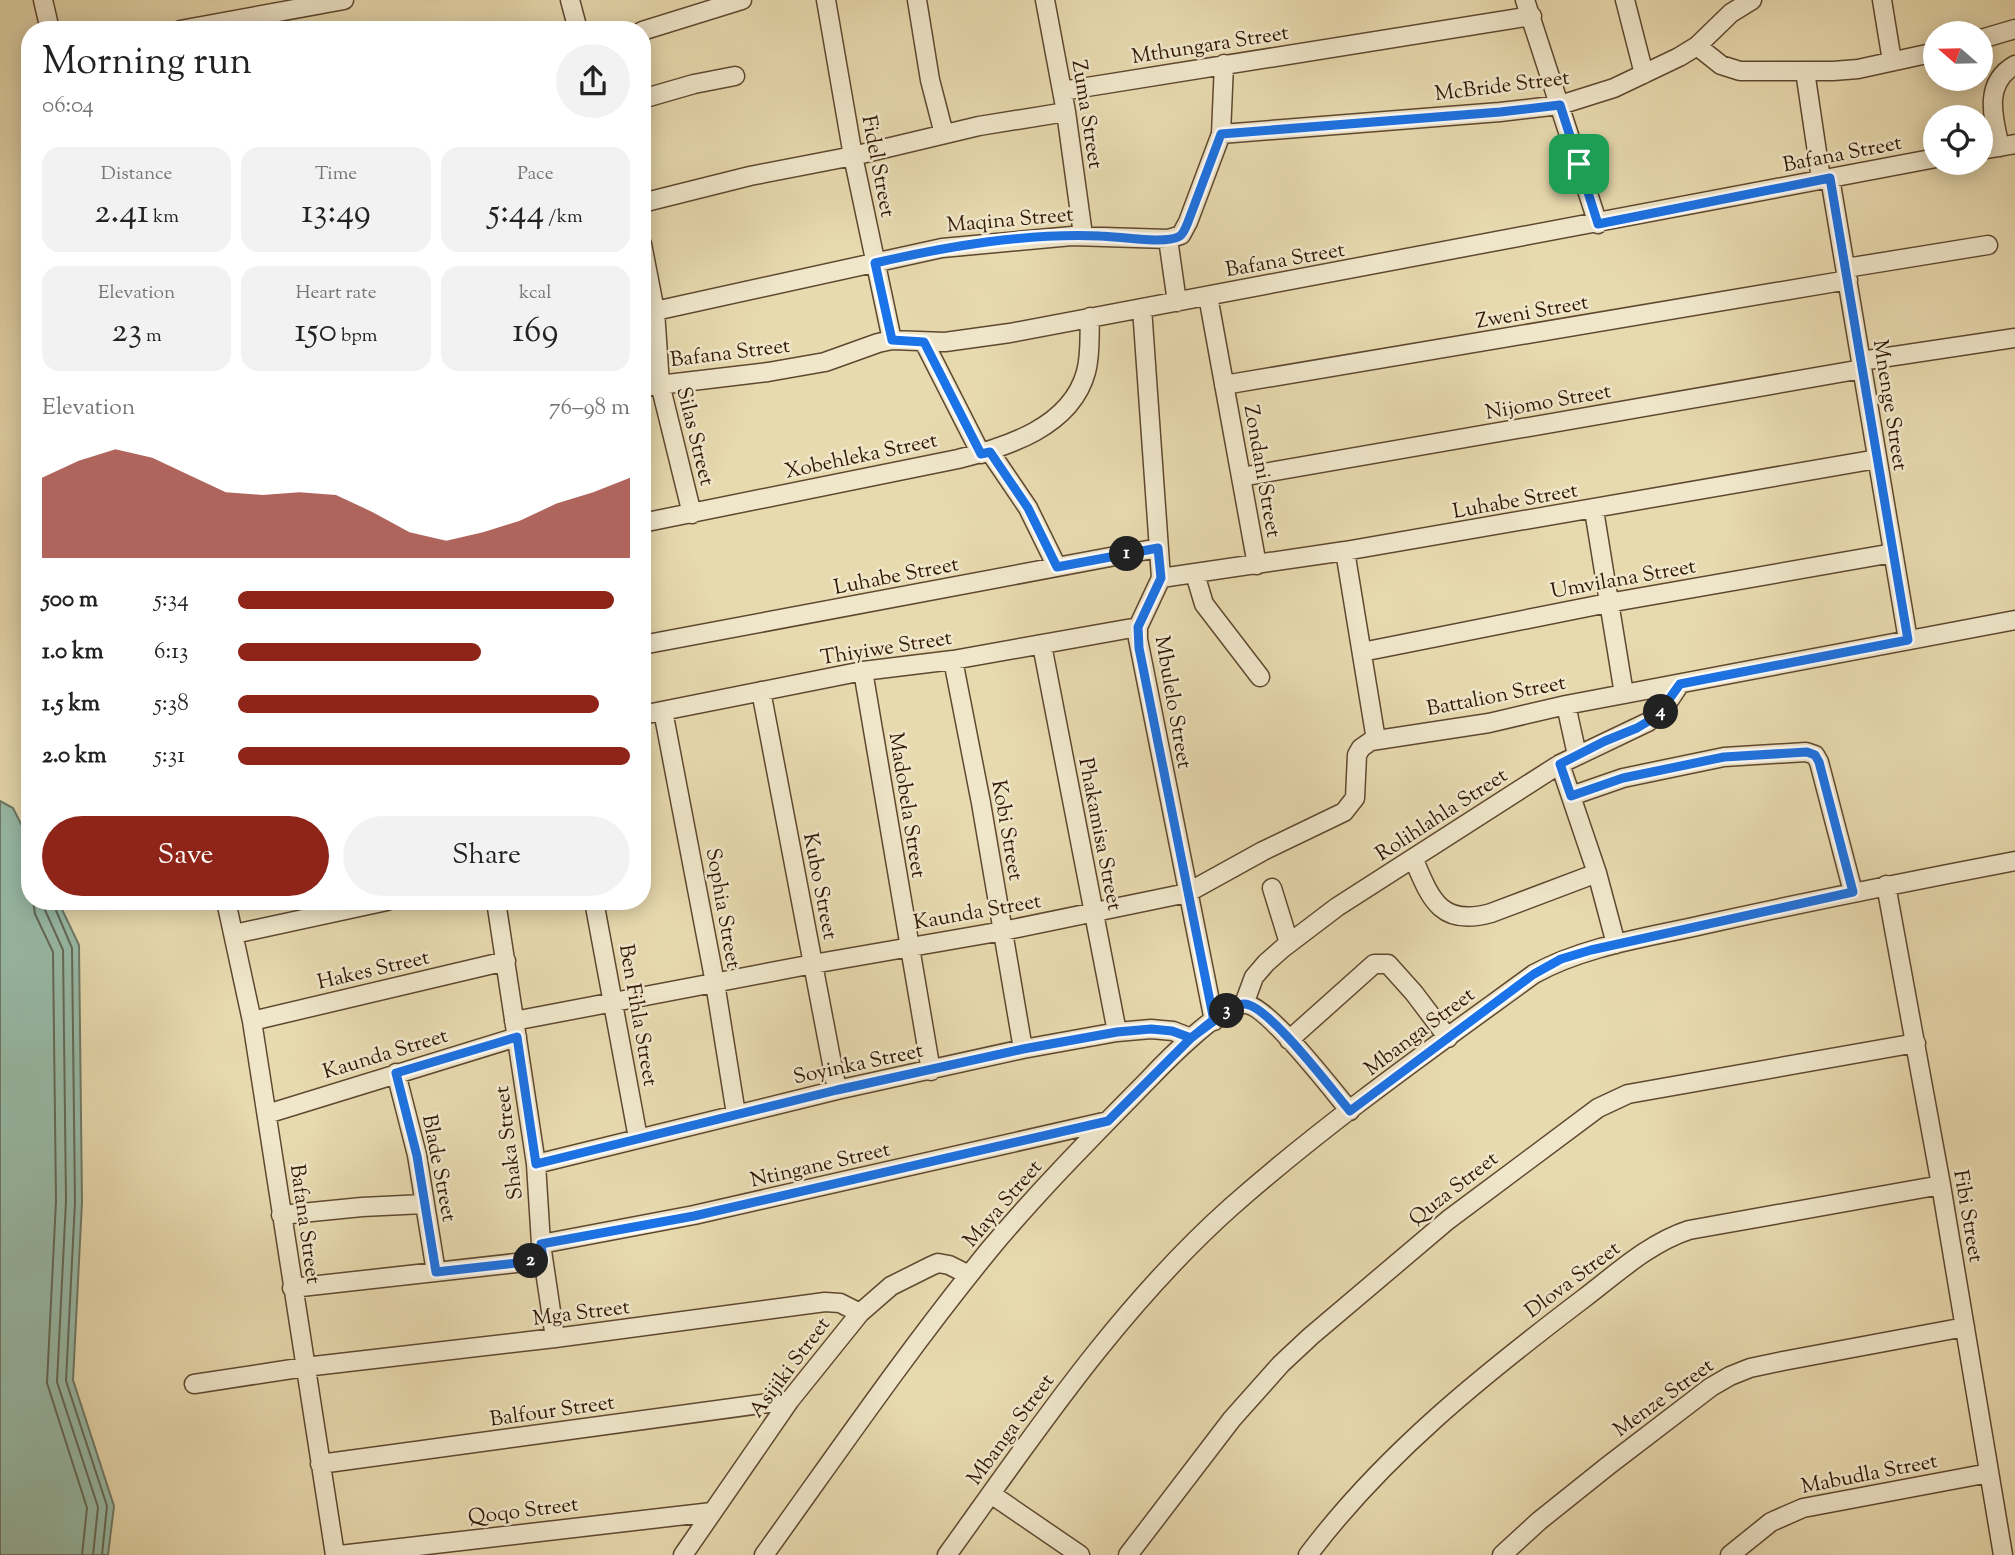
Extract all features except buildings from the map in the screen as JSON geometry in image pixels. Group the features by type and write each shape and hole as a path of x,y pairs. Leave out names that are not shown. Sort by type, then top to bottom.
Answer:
{"street":[{"path":"43,0 48,21"},
{"path":"229,21 344,0"},
{"path":"570,0 576,21"},
{"path":"651,28 742,0"},
{"name":"Fidel Street","path":"825,0 853,156 892,340"},
{"path":"917,0 930,80 944,134"},
{"name":"Zuma Street","path":"1045,0 1066,112 1083,235"},
{"path":"1625,0 1644,74"},
{"name":"McBride Street","path":"1221,134 1560,105 1602,92 1697,47 1731,13 1752,0"},
{"path":"1882,0 1892,61"},
{"path":"1529,8 1598,224"},
{"name":"Mthungara Street","path":"1062,91 1529,8"},
{"path":"1993,35 2015,29"},
{"path":"1697,47 1709,58 1730,69 1858,69 1923,55"},
{"path":"1177,302 1168,239 1177,238 1185,231 1221,134 1224,64"},
{"path":"2008,145 1995,123 1993,94 2001,77 2015,65"},
{"name":"Mnenge Street","path":"1805,71 1847,274 1908,640"},
{"path":"651,96 735,76"},
{"path":"651,201 750,176 853,156 944,134 1066,112"},
{"name":"Bafana Street","path":"651,385 768,372 825,362 878,342 892,340 970,340 1598,224 1923,160"},
{"name":"Maqina Street","path":"654,311 970,244 1083,235 1168,239"},
{"name":"Zweni Street","path":"1224,385 1847,274 1988,245"},
{"name":"Silas Street","path":"651,296 654,311 651,385 692,514"},
{"name":"Zondani Street","path":"1209,296 1257,565"},
{"path":"1142,308 1161,578"},
{"name":"Xobehleka Street","path":"651,521 985,453 1024,439 1058,415 1083,382 1089,357 1090,317"},
{"name":"Nijomo Street","path":"1241,477 2015,338"},
{"path":"924,342 985,453 1028,508 1057,567"},
{"name":"Luhabe Street","path":"1161,578 1594,510 1877,459"},
{"path":"1594,510 1624,694 2015,620"},
{"name":"Luhabe Street","path":"651,643 1158,548"},
{"path":"1345,551 1376,740"},
{"name":"Umvilana Street","path":"1362,652 1608,603 1893,553"},
{"path":"1195,574 1204,604 1260,677"},
{"name":"Mbulelo Street","path":"1161,578 1138,627 1139,648 1214,1021"},
{"name":"Thiyiwe Street","path":"651,713 863,671 953,660 1138,627"},
{"name":"Phakamisa Street","path":"1042,645 1117,1032"},
{"name":"Kobi Street","path":"953,660 1023,1049"},
{"name":"Madobela Street","path":"863,671 931,1071"},
{"name":"Rolihlahla Street","path":"1244,1004 1254,977 1289,943 1337,907 1560,764 1657,716 1680,684"},
{"name":"Kubo Street","path":"761,691 837,1090"},
{"name":"Battalion Street","path":"1376,740 1489,723 1624,694"},
{"path":"1566,705 1577,755"},
{"name":"Sophia Street","path":"663,711 715,983 736,1114"},
{"name":"Kaunda Street","path":"267,1114 396,1073 516,1029 614,1002 909,946 1003,931 1187,893 1263,851 1343,812 1355,798 1357,755 1366,743 1376,740"},
{"path":"1571,796 1623,778 1724,757 1807,752 1815,755 1819,762 1853,892"},
{"path":"1560,764 1597,873 1616,944"},
{"path":"1414,860 1434,902 1448,913 1473,918 1597,873"},
{"name":"Mbanga Street","path":"947,1555 1080,1372 1187,1250 1231,1208 1350,1111 1542,970 1568,957 1616,944 1886,885 2015,861"},
{"name":"Fibi Street","path":"1886,885 1941,1185 2003,1555"},
{"path":"1272,888 1289,943"},
{"name":"Bafana Street","path":"228,910 252,1021 320,1464 338,1555"},
{"path":"234,934 344,910"},
{"name":"Shaka Street","path":"498,910 536,1164 542,1252 555,1338"},
{"name":"Ben Fihla Street","path":"596,910 638,1138"},
{"name":"Hakes Street","path":"252,1021 506,961"},
{"path":"1289,1040 1374,964 1388,964 1448,1038"},
{"path":"1244,1004 1265,1014 1350,1111"},
{"name":"Maya Street","path":"764,1555 969,1275 1033,1201 1191,1038 1234,1007 1244,1004"},
{"name":"Soyinka Street","path":"536,1164 837,1090 1023,1049 1117,1032 1151,1029 1172,1031 1191,1038"},
{"name":"Quza Street","path":"1128,1555 1232,1419 1281,1364 1339,1311 1448,1220 1598,1108 1628,1094 1916,1043"},
{"name":"Blade Street","path":"396,1073 417,1156 436,1272"},
{"name":"Ntingane Street","path":"292,1288 436,1272 542,1252 1108,1121"},
{"name":"Dlova Street","path":"1308,1555 1366,1484 1430,1422 1539,1333 1659,1243 1689,1230 1941,1185"},
{"path":"281,1215 424,1204"},
{"name":"Asijiki Street","path":"684,1555 790,1400 860,1313 891,1286 938,1263 957,1267 969,1275"},
{"name":"Mga Street","path":"194,1384 305,1367 555,1338 825,1302 840,1303 860,1313"},
{"name":"Menze Street","path":"1502,1555 1539,1521 1609,1465 1711,1387 1730,1376 1783,1361 1965,1327"},
{"name":"Balfour Street","path":"320,1464 790,1400"},
{"name":"Mabudla Street","path":"1730,1555 1771,1522 1803,1508 1989,1473"},
{"path":"991,1494 1080,1555"},
{"name":"Qoqo Street","path":"338,1555 712,1512"}],"water":[{"path":"0,801 13,808 21,824 21,910 62,910 79,945 82,1202 73,1380 114,1506 108,1555 0,1555"}],"route":[{"path":"1579,164 1560,105 1221,134 1185,231 1177,238 1051,236 942,248 875,263 892,340 924,342 981,454 990,452 1028,508 1057,567 1158,548 1161,578 1138,627 1139,648 1214,1021 1191,1038 1157,1070 1108,1121 694,1216 541,1244 543,1260 436,1272 417,1156 396,1073 517,1037 536,1164 837,1090 1023,1049 1117,1032 1151,1029 1172,1031 1191,1038 1234,1007 1244,1004 1255,1007 1279,1027 1350,1111 1534,974 1561,959 1616,944 1853,892 1819,762 1815,755 1807,752 1724,757 1623,778 1571,796 1560,764 1657,716 1680,684 1908,640 1830,178 1598,224 1579,164"}]}
